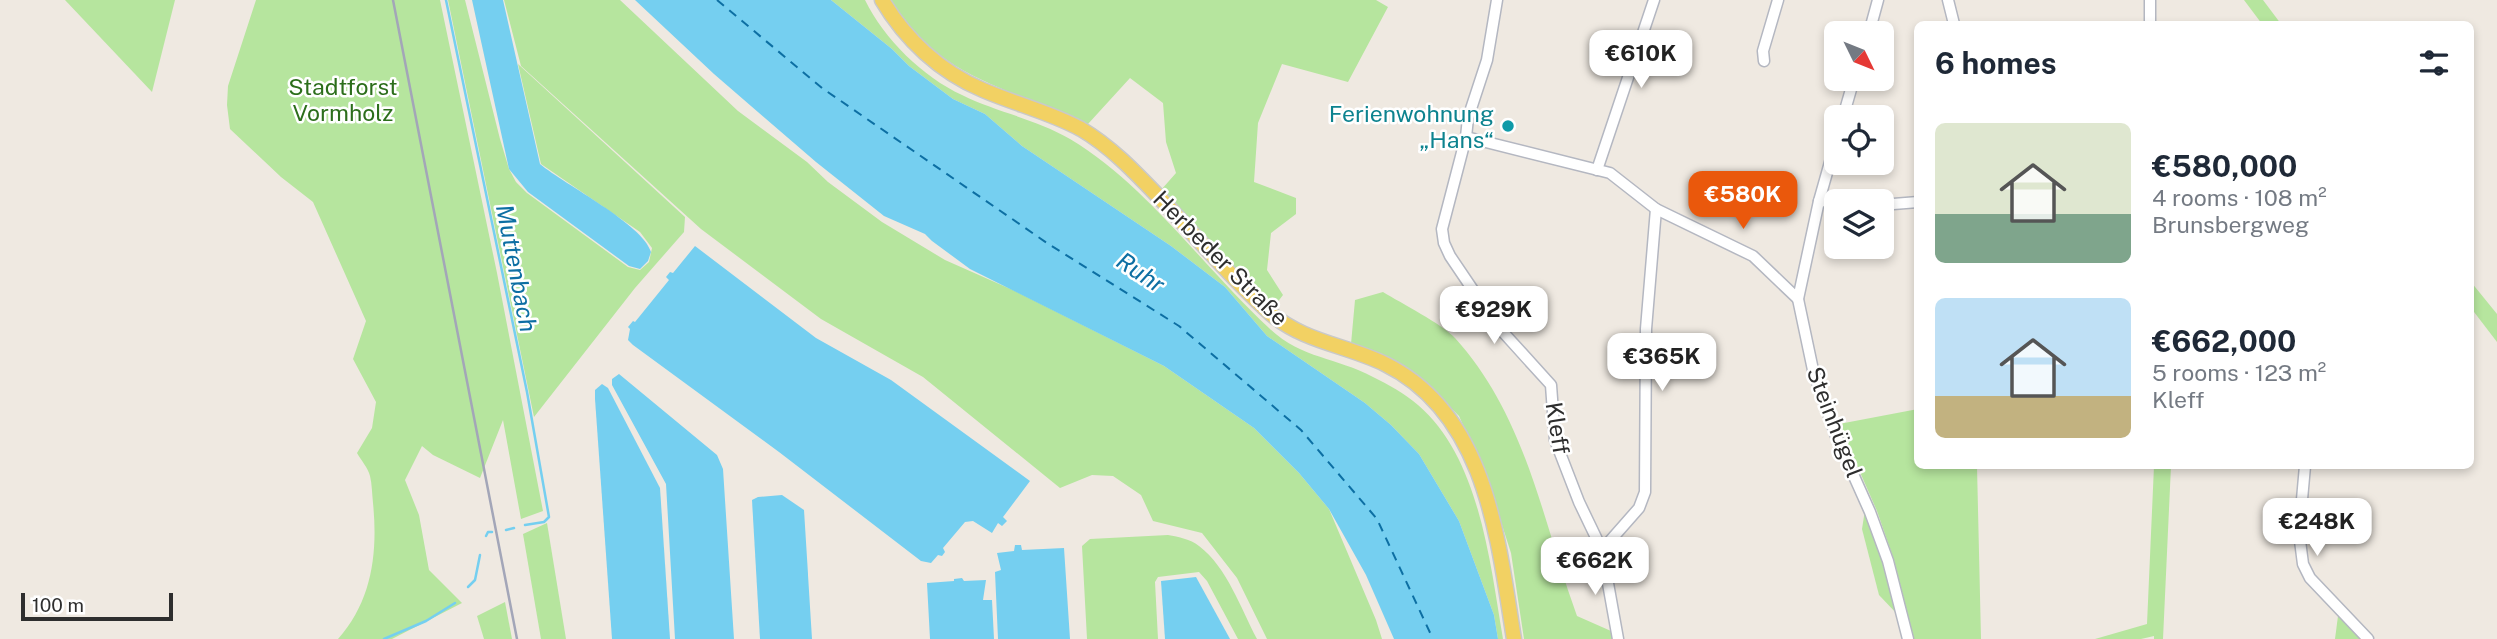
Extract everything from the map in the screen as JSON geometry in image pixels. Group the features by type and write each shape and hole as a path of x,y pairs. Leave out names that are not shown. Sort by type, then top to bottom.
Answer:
{"main road":[{"name":"Herbeder Straße","path":"882,0 906,35 958,78 982,90 1045,112 1101,143 1137,174 1257,300 1288,327 1312,339 1387,365 1430,395 1443,408 1475,464 1487,498 1499,543 1514,639"}],"street":[{"name":"Kleff","path":"1497,0 1487,60 1468,118 1466,137 1442,229 1444,243 1502,331 1551,385 1555,440 1579,502 1602,550 1618,639"},
{"path":"1597,170 1654,0"},
{"path":"1764,61 1763,51 1777,0"},
{"path":"1872,21 1878,0"},
{"path":"1948,0 1953,21"},
{"path":"2150,0 2150,21"},
{"path":"1466,137 1610,173 1656,209 1753,256 1798,299"},
{"name":"Steinhügel","path":"1826,175 1798,299 1813,370 1836,436 1870,512 1888,561 1908,639"},
{"path":"1819,201 1824,201"},
{"path":"1894,204 1914,202"},
{"path":"1602,550 1639,509 1645,492 1646,329 1656,209"},
{"path":"2305,469 2299,533 2302,564 2310,578 2368,639"}],"green space":[{"path":"65,0 175,0 152,92"},
{"name":"Stadtforst Vormholz","path":"256,0 440,0 543,511 521,519 503,420 480,478 433,455 422,446 405,480 419,515 429,570 462,603 392,639 338,639 359,609 373,558 371,482 368,470 357,453 372,428 376,402 353,359 366,321 313,202 281,177 230,129 228,86"},
{"path":"448,0 465,0 509,169 516,182 527,193 628,267 640,270 649,262 652,248 640,232 541,164 518,64 685,217 684,232 635,288 534,417"},
{"path":"504,0 620,0 738,111 882,222 945,260 1015,291 1164,366 1254,428 1299,473 1329,509 1382,639 1267,639 1237,578 1202,533 1153,521 1141,495 1113,476 1092,475 1060,488 923,377 821,319 701,229 521,66"},
{"path":"831,0 865,0 894,42 933,78 975,101 1057,132 1098,158 1149,203 1281,338 1307,352 1359,370 1418,405 1439,427 1456,453 1469,482 1487,546 1503,639 1498,639 1494,615 1459,521 1419,454 1391,425 1365,403 1267,336 1225,287 1171,246 1022,146 985,114 953,99 909,66"},
{"path":"890,0 1376,0 1388,7 1348,82 1282,64 1258,123 1254,182 1296,198 1296,214 1271,233 1267,270 1283,295 1273,308 1161,190 1176,173 1166,142 1163,103 1130,78 1088,124 978,78 953,64 908,26"},
{"path":"2244,0 2263,0 2279,21 2260,21"},
{"path":"2474,286 2497,314 2497,342 2474,312"},
{"path":"1383,292 1449,332 1479,369 1500,402 1530,471 1577,616 1611,631 1613,639 1524,639 1511,553 1487,478 1459,416 1418,375 1380,353 1351,344 1355,300"},
{"path":"1914,410 1914,469 1977,469 1981,639 1914,639 1894,560 1877,511 1839,424"},
{"path":"2154,469 2171,469 2163,639 2154,639 2154,636 2141,639 2095,639 2147,624"},
{"path":"1865,510 1898,615 1879,595 1862,529"},
{"path":"547,523 566,639 541,639 523,534"},
{"path":"1168,535 1199,546 1218,565 1257,639 1238,639 1207,581 1199,572 1158,577 1155,582 1158,639 1087,639 1082,546 1090,539"},
{"path":"505,602 512,639 484,639 477,616"},
{"path":"2338,616 2363,639 2335,639"}],"water":[{"path":"472,0 503,0 540,164 634,229 651,252 648,261 640,269 629,266 528,192 509,169"},
{"name":"Ruhr","path":"635,0 831,0 909,66 953,99 985,114 1022,146 1171,246 1225,287 1267,336 1365,403 1419,454 1459,521 1494,615 1498,639 1394,639 1366,575 1329,509 1299,473 1254,428 1164,366 970,269 925,234 884,216 816,162 714,74"},
{"path":"695,246 816,338 891,380 1030,481 1003,517 1007,521 1002,526 998,523 992,533 973,521 965,522 943,548 945,552 942,556 938,555 931,563 921,561 633,345 628,340 628,327 669,280 666,277 670,272 673,273"},
{"path":"619,374 717,455 723,469 734,639 675,639 666,484 612,385 612,379"},
{"path":"602,384 608,388 660,488 670,639 612,639 595,399 595,390"},
{"path":"782,495 804,510 812,639 760,639 752,500"},
{"path":"1015,545 1021,545 1022,550 1064,548 1070,639 998,639 995,572 1001,570 997,553 1014,551"},
{"path":"1196,577 1230,639 1165,639 1161,581"},
{"path":"962,578 964,581 986,580 983,600 992,600 994,639 930,639 927,583"}],"waterway":[{"name":"Muttenbach","path":"446,0 527,392 549,517 544,522 525,525"},
{"name":"Muttenbach","path":"506,530 514,528"},
{"name":"Muttenbach","path":"486,536 488,532 492,532"},
{"name":"Muttenbach","path":"468,587 475,580 480,555"},
{"name":"Muttenbach","path":"384,639 426,621 455,603"}],"ferry route":[{"path":"717,0 822,88 1047,243 1179,326 1301,430 1377,519 1433,639"}],"railway":[{"path":"393,0 517,639"}],"place":[{"name":"Ferienwohnung „Hans“","path":"1508,126"}]}
